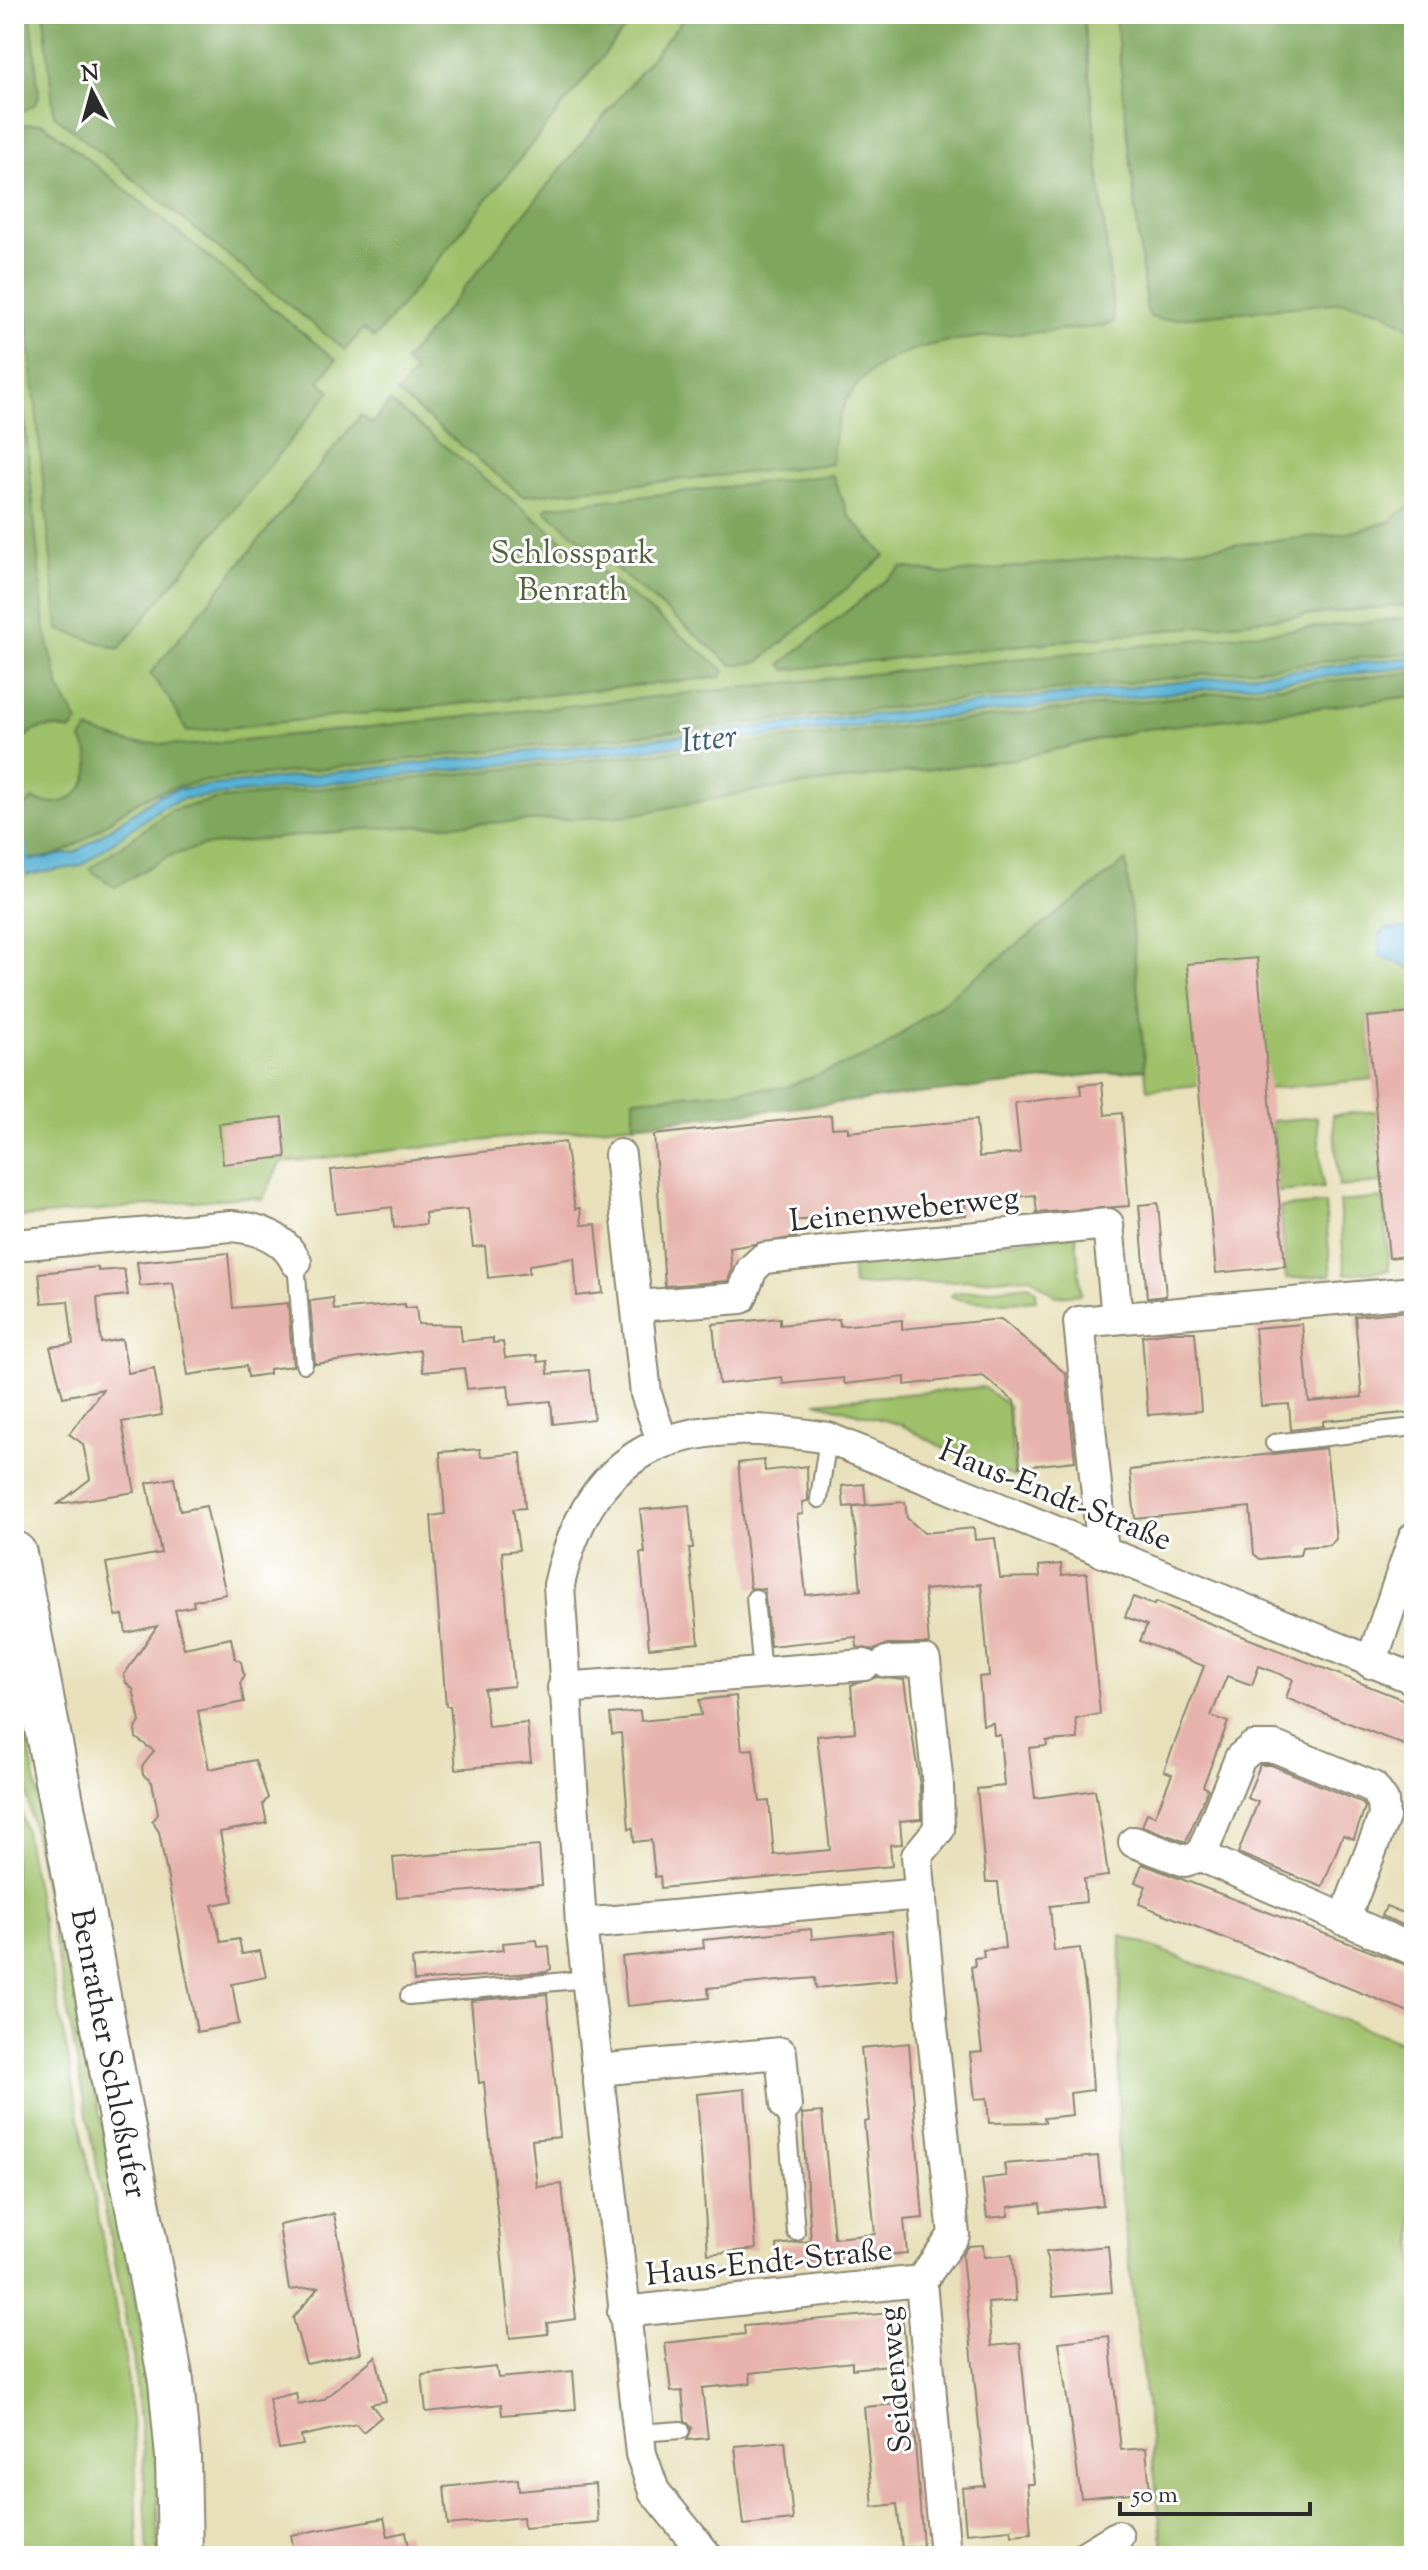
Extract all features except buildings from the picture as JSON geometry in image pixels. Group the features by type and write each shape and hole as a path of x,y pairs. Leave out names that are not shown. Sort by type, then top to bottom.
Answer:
{"street":[{"path":"620,1155 646,1394 662,1441"},
{"name":"Leinenweberweg","path":"637,1306 741,1298 752,1269 764,1258 1108,1224 1117,1318"},
{"path":"14,1245 240,1226 272,1236 296,1262"},
{"path":"1103,1552 1079,1322 1414,1292"},
{"name":"Haus-Endt-Straße","path":"707,2556 654,2491 639,2433 581,1924 563,1688 559,1585 568,1549 599,1493 631,1462 662,1441 734,1427 828,1438 1414,1679"},
{"path":"1371,1663 1414,1538"},
{"name":"Benrather Schloßufer","path":"14,1554 171,2381 178,2457 180,2556"},
{"name":"Seidenweg","path":"762,1674 925,1661 938,1785 939,1829 917,1856 954,2235 921,2281 945,2556"},
{"path":"563,1688 762,1674"},
{"path":"1201,1856 1240,1758 1253,1747 1275,1747 1373,1787 1383,1801 1384,1817 1344,1920"},
{"path":"1134,1842 1185,1861 1201,1856 1414,1950"},
{"path":"581,1924 921,1894"},
{"path":"597,2070 781,2053 786,2106"},
{"name":"Haus-Endt-Straße","path":"623,2312 921,2281"},
{"path":"1085,2556 1118,2536"}],"lane":[{"path":"296,1262 304,1364"},
{"path":"1274,1443 1414,1427"},
{"path":"819,1499 828,1438"},
{"path":"755,1598 762,1674"},
{"path":"409,1996 587,1979"},
{"path":"786,2106 796,2232"},
{"path":"639,2433 681,2430"}],"green space":[{"name":"Schlosspark Benrath","path":"14,14 1414,14 1414,929 1387,929 1406,967 1414,969 1414,1013 1367,1017 1373,1079 1269,1089 1198,1085 1147,1090 1145,1069 286,1162 280,1163 263,1199 241,1197 14,1218"},
{"path":"14,14 31,14 39,96 35,104 14,116"},
{"path":"44,14 637,14 374,338 363,329 345,350 54,115"},
{"path":"687,14 1083,14 1114,322 1095,327 945,342 910,351 879,366 855,388 838,420 832,464 523,496 397,393 415,372 404,362"},
{"path":"1115,14 1414,14 1414,330 1381,310 1344,302 1160,320 1150,317 1146,307"},
{"path":"43,123 336,360 319,381 331,391 119,649 58,629 14,189 14,135 23,125"},
{"path":"14,307 45,630 60,690 78,722 70,731 52,727 35,730 22,740 14,757 14,694 17,692 14,657"},
{"path":"390,402 725,671 721,677 187,732 170,700 150,674 361,415 372,424"},
{"path":"832,475 849,516 885,556 759,662 732,665 545,510 547,507"},
{"path":"1414,503 1414,604 786,670 781,664 902,567 944,574 1348,533 1388,522"},
{"path":"1414,617 1414,652 198,782 146,797 68,850 35,859 14,858 14,822 32,799 47,803 61,802 81,789 89,766 88,753 81,739 88,730 131,743 196,745"},
{"path":"1414,672 1414,696 1139,730 1015,759 754,791 626,816 364,829 202,846 167,857 115,887 89,869 171,810 214,800"},
{"path":"1126,861 1145,1069 634,1125 634,1099 786,1087 879,1051"},
{"path":"1376,1111 1382,1183 1339,1187 1333,1115"},
{"path":"1317,1117 1323,1188 1278,1192 1272,1121"},
{"path":"1383,1198 1389,1270 1345,1274 1339,1202"},
{"path":"1325,1204 1331,1275 1286,1279 1280,1207"},
{"path":"1076,1235 1081,1294 1055,1296 1031,1277 853,1286 851,1257"},
{"path":"1029,1285 1036,1290 1036,1300 979,1302 951,1296 954,1293"},
{"path":"983,1387 1008,1405 1015,1477 960,1457 902,1425 816,1402"},
{"path":"14,1671 146,2354 157,2444 159,2556 148,2556 143,2447 133,2357 14,1727"},
{"path":"14,1773 125,2358 135,2448 138,2556 14,2556"},
{"path":"1121,1935 1414,2047 1414,2556 1164,2556 1118,2168"}],"water":[{"name":"Itter","path":"1414,657 1414,667 182,799 162,807 80,866 27,875 27,861 76,852 159,795 178,789"},
{"path":"1387,929 1414,929 1414,969 1380,957 1379,935"}],"waterway":[{"path":"14,842 23,846 26,868"}]}
